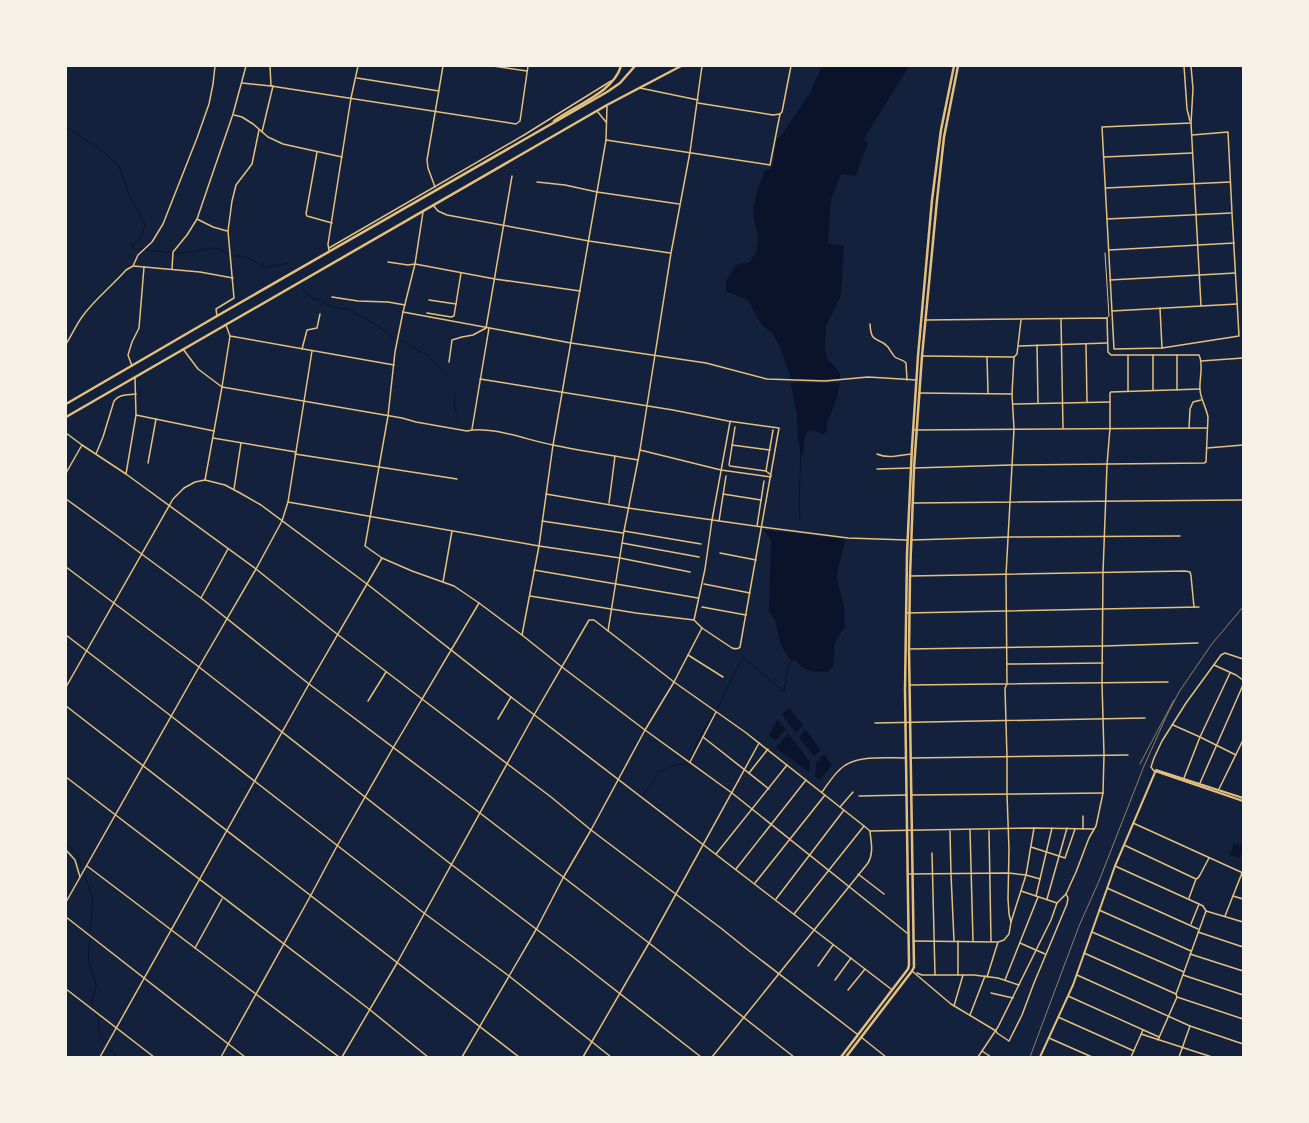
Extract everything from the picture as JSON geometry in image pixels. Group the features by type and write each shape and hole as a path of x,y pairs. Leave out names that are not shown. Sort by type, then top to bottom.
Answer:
{"main road":[{"path":"544,128 561,115 600,92 619,73 621,66"},
{"path":"66,404 329,250 611,90 620,83 635,66"},
{"path":"66,417 597,111 681,66"},
{"path":"909,540 913,503 913,468 911,454 930,220 941,130 954,66"},
{"path":"846,1057 914,972 912,831 907,701 909,540 913,468 934,220 944,137 958,66"},
{"path":"932,200 937,200"},
{"path":"907,701 909,685 907,613 910,576 909,553"},
{"path":"840,1057 909,967 907,795 909,758"},
{"path":"850,1045 853,1048"}],"street":[{"path":"133,266 138,255 156,237 165,217 209,104 215,66"},
{"path":"172,269 173,252 187,236 198,219 233,114 246,66"},
{"path":"262,132 272,86 270,66"},
{"path":"358,66 357,78 351,98 328,244 329,250 530,132 614,79"},
{"path":"436,190 428,168 427,160 443,66"},
{"path":"493,66 527,71"},
{"path":"242,83 272,86 516,124 520,121 528,66"},
{"path":"608,631 628,508 640,450 671,253 690,152 702,66"},
{"path":"606,140 770,165 791,66"},
{"path":"1184,66 1187,109 1191,123"},
{"path":"1191,66 1192,153 1201,306"},
{"path":"357,78 439,90"},
{"path":"640,88 698,100"},
{"path":"698,103 777,115 780,114"},
{"path":"522,635 539,546 553,445 606,140 607,106"},
{"path":"597,111 606,122"},
{"path":"233,114 253,124 268,137 283,144 342,157"},
{"path":"1191,123 1102,127 1114,349 1162,348 1239,336 1228,132 1192,135"},
{"path":"217,316 216,309 234,298 228,231 232,202 236,185 253,162 259,130"},
{"path":"318,152 306,214 307,216 332,223"},
{"path":"1104,158 1192,153"},
{"path":"486,328 512,176"},
{"path":"537,182 565,185 597,192 680,204"},
{"path":"1105,188 1230,182"},
{"path":"433,205 438,211 447,215 589,241 671,253"},
{"path":"423,211 414,264 395,352 388,416 365,546 382,558 412,571 454,586 478,603 645,730 732,793 909,934"},
{"path":"1107,219 1232,213"},
{"path":"198,219 213,227 228,231"},
{"path":"1109,250 1234,243"},
{"path":"388,262 408,265 414,264 495,279 580,291"},
{"path":"66,344 74,328 87,310 126,270 133,266 172,269 233,278"},
{"path":"132,366 128,355 132,342 139,328 144,267"},
{"path":"427,313 453,317 461,272"},
{"path":"1110,280 1236,273"},
{"path":"332,297 405,305"},
{"path":"429,300 456,304"},
{"path":"1112,310 1237,304"},
{"path":"1160,308 1162,348"},
{"path":"403,312 571,343 706,363 728,370 773,380 825,381 868,377 917,380"},
{"path":"302,349 307,330 317,328 320,314"},
{"path":"877,469 1011,465 1206,463 1207,410 1202,400 1200,389 1201,361 1200,357 1197,355 1111,355 1108,352 1107,318 1061,320 926,320"},
{"path":"1011,922 1008,899 1005,688 1007,684 1006,575 1014,429 1012,394 1014,357 1017,354 1019,346 1021,320"},
{"path":"1061,320 1063,428"},
{"path":"870,324 870,332 873,338 887,346 896,357 905,361 907,366 907,380"},
{"path":"205,480 230,336 226,325"},
{"path":"449,362 452,340 473,335 486,328"},
{"path":"472,429 489,328"},
{"path":"230,336 394,365"},
{"path":"1019,346 1108,343"},
{"path":"1086,344 1087,402"},
{"path":"1037,345 1038,403"},
{"path":"183,349 198,370 222,387 402,418 467,431 472,429 495,431 553,445 638,460"},
{"path":"66,902 256,569 282,520 288,502 312,351"},
{"path":"1128,355 1128,391"},
{"path":"1153,355 1153,390"},
{"path":"1176,390 1177,355"},
{"path":"918,356 1014,357"},
{"path":"987,357 988,393"},
{"path":"1201,361 1243,358"},
{"path":"126,474 136,415 135,377"},
{"path":"480,379 673,410 730,422 779,428 740,647 737,649 732,648 702,628 694,620 530,596"},
{"path":"978,1057 996,1031 1013,998 1057,903 1066,894 1097,822 1103,793 1104,755 1102,610 1107,465 1110,428 1110,393 1200,389"},
{"path":"919,393 1012,394"},
{"path":"96,454 116,398 122,395 136,394"},
{"path":"1189,428 1190,409 1193,402 1202,400"},
{"path":"1013,404 1110,402"},
{"path":"136,415 214,432"},
{"path":"148,463 156,419"},
{"path":"694,620 705,569 712,520 730,422"},
{"path":"735,426 729,465 766,470 771,476"},
{"path":"913,430 1207,428"},
{"path":"766,470 773,430"},
{"path":"66,433 126,474 256,569 386,672 551,797 591,830 858,1035"},
{"path":"213,438 457,479"},
{"path":"234,489 241,443"},
{"path":"66,473 82,445"},
{"path":"732,445 770,450"},
{"path":"1206,448 1243,445"},
{"path":"640,450 721,470 771,476"},
{"path":"876,454 889,457 911,454"},
{"path":"609,504 615,456"},
{"path":"719,521 726,476"},
{"path":"66,687 169,505 177,494 195,482 205,480 219,482 234,489 282,520 367,584 534,715 892,990"},
{"path":"756,526 764,481"},
{"path":"546,494 628,508 848,538 909,540 1009,537 1180,536"},
{"path":"723,494 761,500"},
{"path":"66,499 201,598 308,684 649,943 794,1057"},
{"path":"913,503 1106,500 1243,500"},
{"path":"288,502 539,546 620,558 690,572"},
{"path":"542,521 701,544"},
{"path":"443,582 452,531"},
{"path":"622,543 698,557"},
{"path":"201,598 228,549"},
{"path":"720,553 756,560"},
{"path":"100,1057 308,684 382,558"},
{"path":"66,568 199,667 452,865 537,928 701,1057"},
{"path":"534,570 698,598"},
{"path":"910,576 1103,573 1185,570 1190,572 1194,607"},
{"path":"704,584 750,592"},
{"path":"221,1057 365,796 478,603"},
{"path":"702,607 746,615"},
{"path":"907,613 1199,607"},
{"path":"87,865 340,1057 397,963 508,765 534,715 588,621 594,620 674,682 759,742 870,831 1034,828 1094,829"},
{"path":"462,1057 537,928 645,730 674,682 702,628"},
{"path":"66,635 424,914 509,976 611,1057"},
{"path":"909,649 1198,643"},
{"path":"1243,659 1224,653 1186,703 1158,748 1151,767 1154,770 1208,790 1243,801"},
{"path":"688,655 723,677"},
{"path":"1007,664 1103,664"},
{"path":"1214,665 1243,680"},
{"path":"368,701 386,672"},
{"path":"1184,778 1200,737 1230,673"},
{"path":"909,685 1168,682"},
{"path":"1200,783 1243,684"},
{"path":"498,720 511,697"},
{"path":"66,706 519,1057"},
{"path":"690,762 716,712"},
{"path":"875,723 1145,718"},
{"path":"1173,725 1236,755"},
{"path":"703,737 768,789"},
{"path":"1219,789 1243,740"},
{"path":"582,1057 649,943 759,742"},
{"path":"749,773 768,749"},
{"path":"822,792 839,770 860,759 1128,755"},
{"path":"716,854 787,765"},
{"path":"1154,770 1200,783 1243,798"},
{"path":"1040,1057 1068,996 1115,866 1154,770"},
{"path":"66,777 369,1009 428,1057"},
{"path":"736,869 806,780"},
{"path":"840,807 853,792"},
{"path":"911,795 1103,793"},
{"path":"755,884 825,795"},
{"path":"859,796 907,795"},
{"path":"775,899 844,810"},
{"path":"1083,816 1083,829"},
{"path":"1133,823 1243,873 1225,916"},
{"path":"794,914 864,826"},
{"path":"913,941 935,940 998,942 1004,940 1010,930 1011,922 1026,875 1034,828"},
{"path":"1005,980 1037,896 1052,828"},
{"path":"1047,900 1068,828"},
{"path":"1031,847 1065,858 1075,828"},
{"path":"950,830 954,941"},
{"path":"970,830 973,941"},
{"path":"989,830 991,941"},
{"path":"712,1057 871,857 870,831"},
{"path":"1124,845 1196,878"},
{"path":"66,850 75,860 80,877"},
{"path":"932,853 935,975"},
{"path":"1189,899 1196,878 1200,875 1209,858"},
{"path":"1115,866 1189,899 1203,906 1206,911 1243,922"},
{"path":"909,874 1008,873 1026,875 1040,879"},
{"path":"858,874 884,894"},
{"path":"1107,888 1199,929"},
{"path":"1021,891 1057,903"},
{"path":"914,972 954,1006 996,1031 1009,1041 1022,1015 1067,904 1068,898 1066,894"},
{"path":"1233,896 1243,899"},
{"path":"195,948 223,898"},
{"path":"1191,925 1199,904"},
{"path":"1099,910 1191,951"},
{"path":"1159,1038 1176,997 1206,911"},
{"path":"66,918 245,1057"},
{"path":"1092,932 1184,972"},
{"path":"1198,932 1243,947"},
{"path":"958,941 958,975"},
{"path":"970,1015 998,942"},
{"path":"1020,943 1046,955"},
{"path":"818,966 833,945"},
{"path":"1084,953 1176,994"},
{"path":"1190,954 1243,971"},
{"path":"835,980 851,958"},
{"path":"848,990 865,969"},
{"path":"914,972 922,975 986,976 998,978 1019,985"},
{"path":"954,1006 962,975"},
{"path":"1076,975 1190,1026 1243,1044"},
{"path":"1183,975 1243,995"},
{"path":"66,989 154,1057"},
{"path":"991,993 1013,998"},
{"path":"1068,996 1159,1038 1212,1057"},
{"path":"1176,997 1243,1019"},
{"path":"1058,1017 1134,1051"},
{"path":"1179,1057 1190,1026"},
{"path":"1131,1057 1143,1030"},
{"path":"1141,1034 1159,1038"},
{"path":"861,1037 886,1057"},
{"path":"1049,1038 1092,1057"},
{"path":"982,1051 991,1057"}],"lane":[{"path":"1105,253 1107,318"}],"water":[{"path":"822,66 909,66 863,140 868,142 856,176 841,174 831,200 828,243 844,246 841,295 826,327 825,349 827,359 836,367 840,374 840,379 791,379 780,347 772,332 761,324 749,301 726,291 726,281 736,265 748,263 755,253 758,237 753,215 758,188 766,170 771,169 773,164 777,139 780,137 810,93"},
{"path":"840,383 837,398 827,423 827,431 824,434 816,431 807,432 803,455 800,456 797,415 791,384"},
{"path":"764,530 846,539 838,568 837,580 844,606 845,627 835,642 833,667 828,672 810,671 801,667 797,661 791,660 781,646 775,620 769,611 771,541"},
{"path":"789,708 803,725 796,733 782,715"},
{"path":"777,720 786,729 775,741 769,736"},
{"path":"805,729 821,750 814,756 799,738"},
{"path":"788,733 810,762 809,772 776,748"},
{"path":"824,754 832,765 820,780 815,777 816,763"},
{"path":"1234,843 1243,846 1240,858 1230,855"}],"waterway":[{"path":"66,127 101,150 119,166 128,192 145,225 140,240 132,245 134,249 136,250 143,248 151,251 178,253 212,248 220,249 230,256"},
{"path":"235,256 247,258 265,268 288,263"},
{"path":"302,289 313,299 320,300 327,305 336,308 348,309"},
{"path":"351,311 374,323 395,339"},
{"path":"399,339 427,355 446,375"},
{"path":"454,393 458,419"},
{"path":"800,520 799,496 801,455"},
{"path":"717,708 743,657 784,692 787,672 791,659"},
{"path":"690,759 699,738 714,713"},
{"path":"643,795 660,772 671,766 687,764"},
{"path":"66,842 78,856 81,866"},
{"path":"84,874 93,899 90,930"},
{"path":"90,941 89,961 96,982 96,990 92,999 92,1004"},
{"path":"99,1019 98,1028 104,1043"},
{"path":"109,1049 116,1057"}],"tram line":[{"path":"1140,764 1174,700"}],"railway":[{"path":"1030,1057 1079,926 1099,881 1144,766 1167,715 1179,692 1211,645 1243,607"}]}
